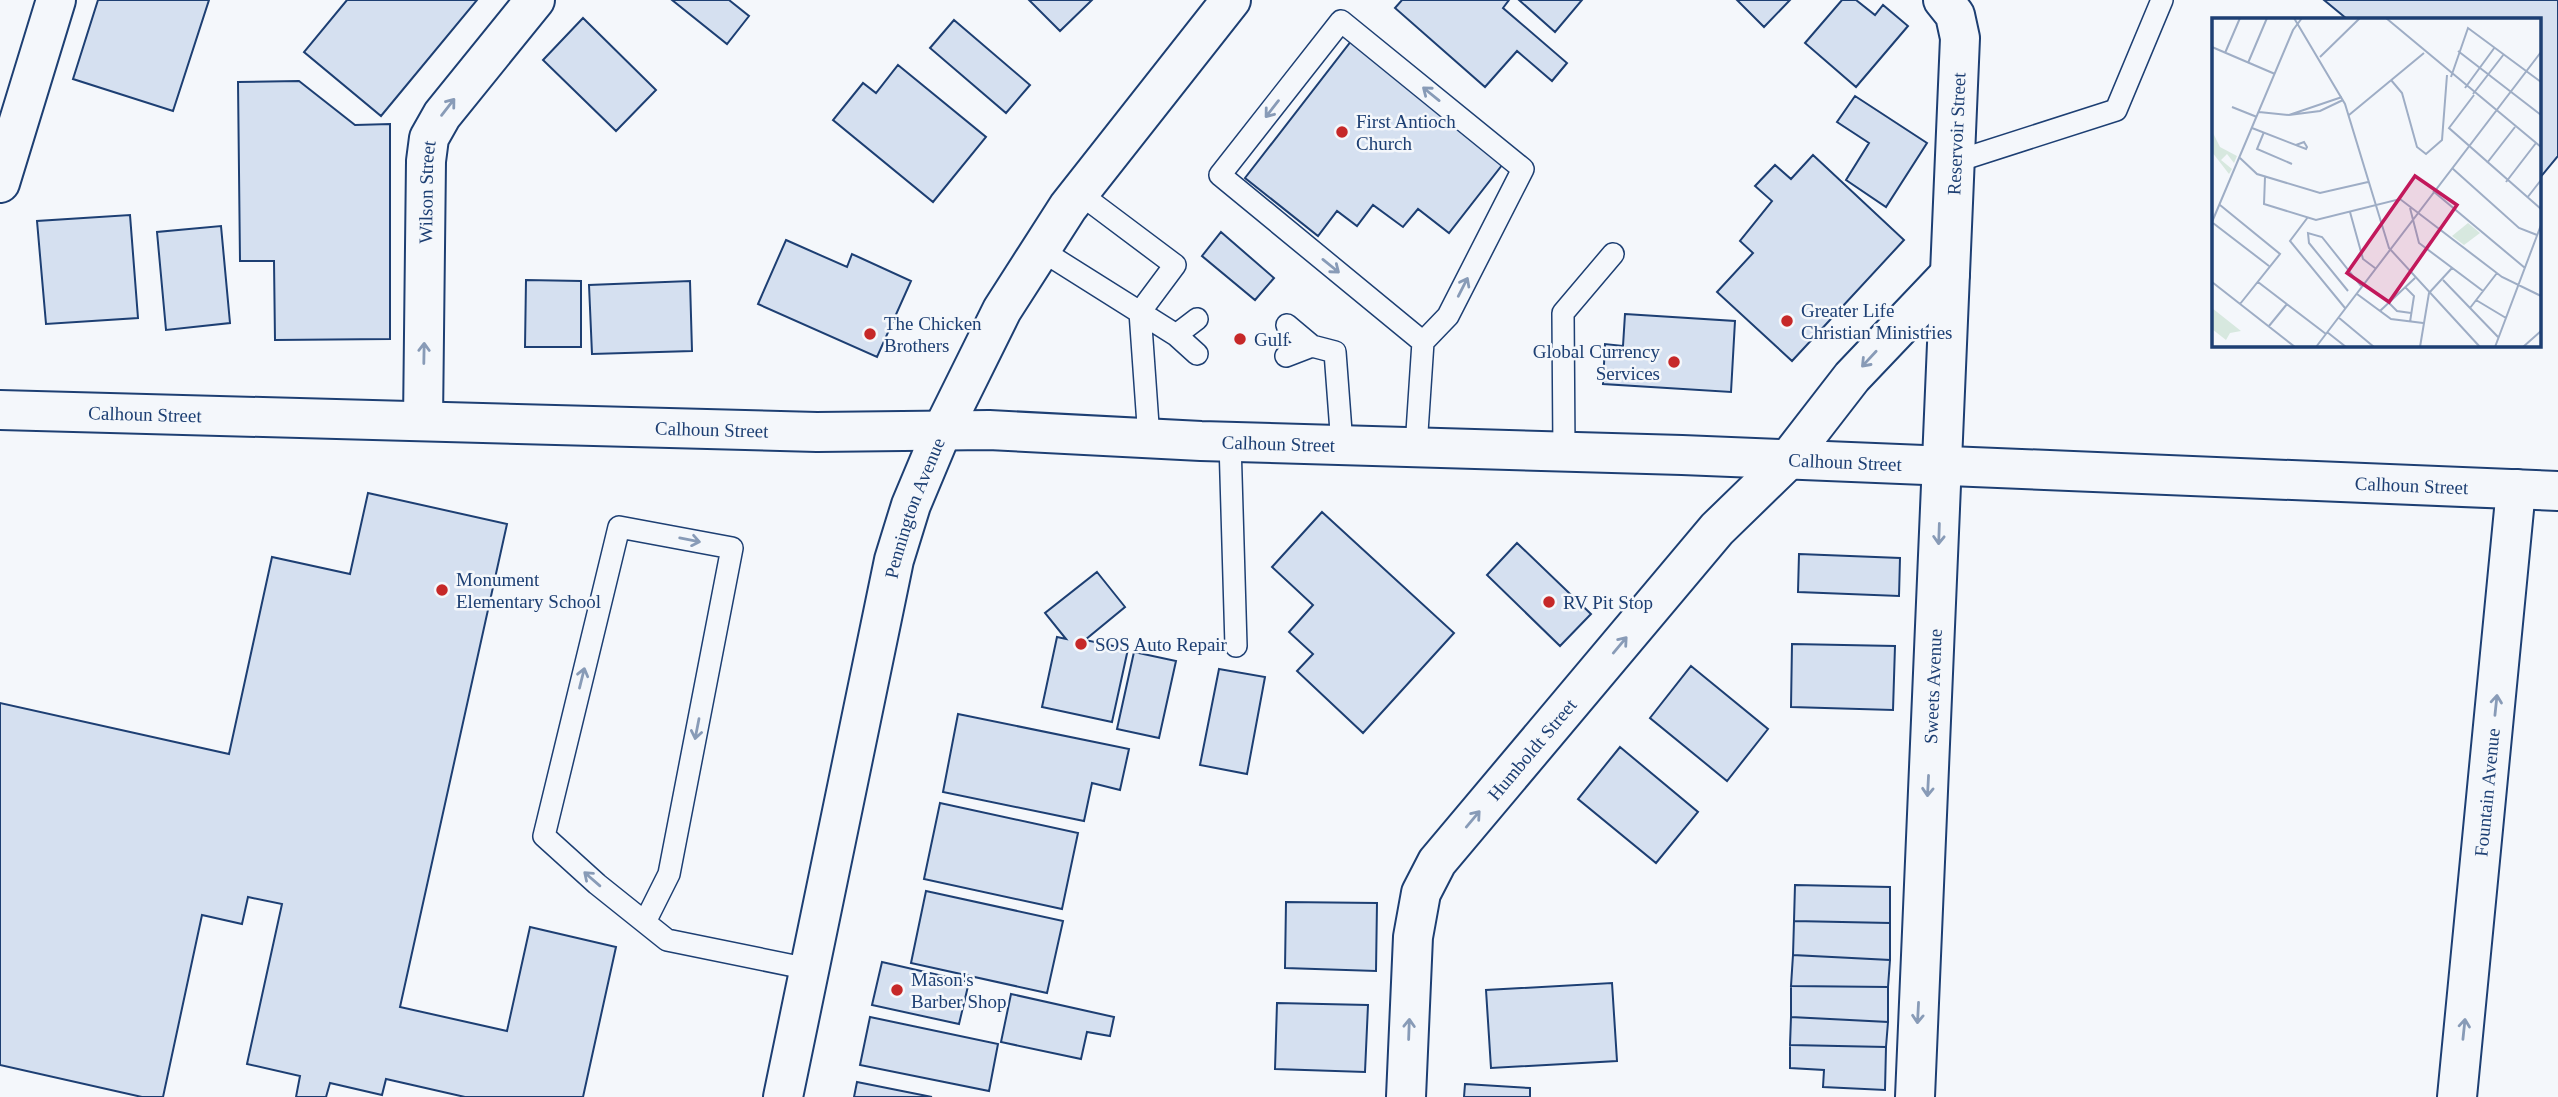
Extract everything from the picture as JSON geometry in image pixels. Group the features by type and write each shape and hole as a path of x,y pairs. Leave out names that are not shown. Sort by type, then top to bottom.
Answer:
{"main road":[{"path":"0,183 56,0"},
{"name":"Wilson Street","path":"422,421 426,161 429,138 442,115 535,0"},
{"name":"Pennington Avenue","path":"783,1097 894,560 911,505 942,430 1002,310 1079,193 1231,0"},
{"name":"Reservoir Street","path":"1946,1 1955,15 1960,38 1950,274"},
{"name":"Humboldt Street","path":"1406,1097 1413,937 1421,893 1437,862 1717,529 1787,461 1852,377 1950,274"},
{"name":"Sweets Avenue","path":"1915,1097 1950,274"},
{"name":"Calhoun Street","path":"0,410 817,432 989,430 1149,439 1564,452 2558,491"},
{"name":"Fountain Avenue","path":"2457,1097 2516,489"}],"lane":[{"path":"1954,162 2116,110 2162,0"},
{"path":"1416,447 1423,342 1448,316 1523,169 1341,21 1220,175 1423,342"},
{"path":"1079,193 1175,265 1140,312 1149,439"},
{"path":"1041,250 1176,335 1197,354"},
{"path":"1564,452 1563,313 1614,254"},
{"path":"1176,335 1198,319"},
{"path":"1286,325 1312,346 1335,352 1342,445"},
{"path":"1286,356 1312,346"},
{"path":"1230,442 1236,646"},
{"path":"645,922 669,874 732,548 619,527 544,836 597,884 667,940 809,969"}],"building":[{"path":"98,0 209,0 173,111 73,79"},
{"path":"347,0 477,0 381,116 304,52"},
{"path":"672,0 729,0 749,16 727,44"},
{"path":"1029,0 1092,0 1060,31"},
{"path":"1402,0 1509,0 1503,8 1567,63 1552,81 1517,51 1485,87 1395,8"},
{"path":"1519,0 1582,0 1555,32"},
{"path":"1737,0 1790,0 1764,27"},
{"path":"1842,0 1856,0 1875,15 1883,5 1908,26 1856,87 1805,43"},
{"path":"2324,0 2558,0 2558,156 2540,178 2540,18 2346,18"},
{"path":"583,18 656,90 616,131 543,60"},
{"path":"954,20 1030,85 1006,113 930,48"},
{"path":"1352,40 1506,160 1449,233 1418,209 1403,227 1373,205 1357,226 1337,211 1318,236 1245,178"},
{"path":"898,65 986,137 933,202 833,120 863,83 876,93"},
{"path":"299,81 355,125 390,124 390,339 275,340 274,261 240,261 238,82"},
{"path":"1855,96 1927,143 1886,207 1846,180 1869,143 1837,122"},
{"path":"1813,155 1904,240 1792,361 1717,292 1753,253 1740,241 1772,201 1755,186 1775,165 1791,179"},
{"path":"130,215 138,318 46,324 37,221"},
{"path":"221,226 230,323 166,330 157,232"},
{"path":"1221,232 1274,278 1255,300 1202,256"},
{"path":"786,240 847,267 852,254 911,281 877,357 758,304"},
{"path":"526,280 581,281 581,347 525,347"},
{"path":"690,281 692,351 592,354 589,285"},
{"path":"1625,314 1735,321 1731,392 1603,384 1605,344 1623,346"},
{"path":"368,493 507,524 400,1007 507,1031 530,927 616,947 583,1097 465,1097 386,1079 382,1095 330,1083 326,1097 296,1097 300,1076 247,1064 282,904 248,897 242,924 202,915 163,1097 142,1097 0,1065 0,703 229,754 272,557 350,574"},
{"path":"1322,512 1454,633 1363,733 1297,671 1313,654 1289,632 1313,605 1272,567"},
{"path":"1517,543 1591,614 1560,646 1487,575"},
{"path":"1799,554 1900,558 1899,596 1798,592"},
{"name":"SOS Auto Repair","path":"1097,572 1125,607 1085,640 1128,649 1112,722 1042,707 1057,637 1066,639 1045,613"},
{"path":"1792,644 1895,646 1893,710 1791,707"},
{"path":"1134,652 1176,661 1159,738 1117,729"},
{"path":"1691,666 1768,729 1727,781 1650,718"},
{"path":"1219,669 1265,677 1247,774 1200,765"},
{"path":"958,714 1129,749 1120,790 1092,783 1084,821 943,792"},
{"path":"1620,747 1698,812 1656,863 1578,799"},
{"path":"940,803 1078,833 1062,909 924,879"},
{"path":"1795,885 1890,887 1890,923 1794,921"},
{"path":"926,891 1063,921 1047,993 911,963"},
{"path":"1286,902 1377,903 1376,971 1285,968"},
{"path":"1794,921 1890,923 1890,960 1793,955"},
{"path":"1793,955 1890,960 1888,987 1791,986"},
{"path":"882,962 969,982 959,1024 872,1005"},
{"path":"1612,983 1617,1061 1491,1068 1486,990"},
{"path":"1791,986 1888,987 1888,1022 1791,1017"},
{"path":"1011,994 1114,1017 1110,1036 1087,1032 1081,1059 1001,1042"},
{"path":"1277,1003 1368,1005 1365,1072 1275,1069"},
{"path":"870,1017 998,1044 989,1091 860,1065"},
{"path":"1791,1017 1888,1022 1886,1047 1790,1045"},
{"path":"1790,1045 1886,1047 1885,1090 1823,1087 1824,1070 1790,1068"},
{"path":"857,1082 932,1097 854,1097"},
{"path":"1465,1084 1530,1088 1530,1097 1464,1097"}],"place":[{"name":"First Antioch Church","path":"1342,132"},
{"name":"Greater Life Christian Ministries","path":"1787,321"},
{"name":"The Chicken Brothers","path":"870,334"},
{"name":"Gulf","path":"1240,339"},
{"name":"Global Currency Services","path":"1674,362"},
{"name":"Monument Elementary School","path":"442,590"},
{"name":"RV Pit Stop","path":"1549,602"},
{"name":"SOS Auto Repair","path":"1081,644"},
{"name":"Mason's Barber Shop","path":"897,990"}]}
